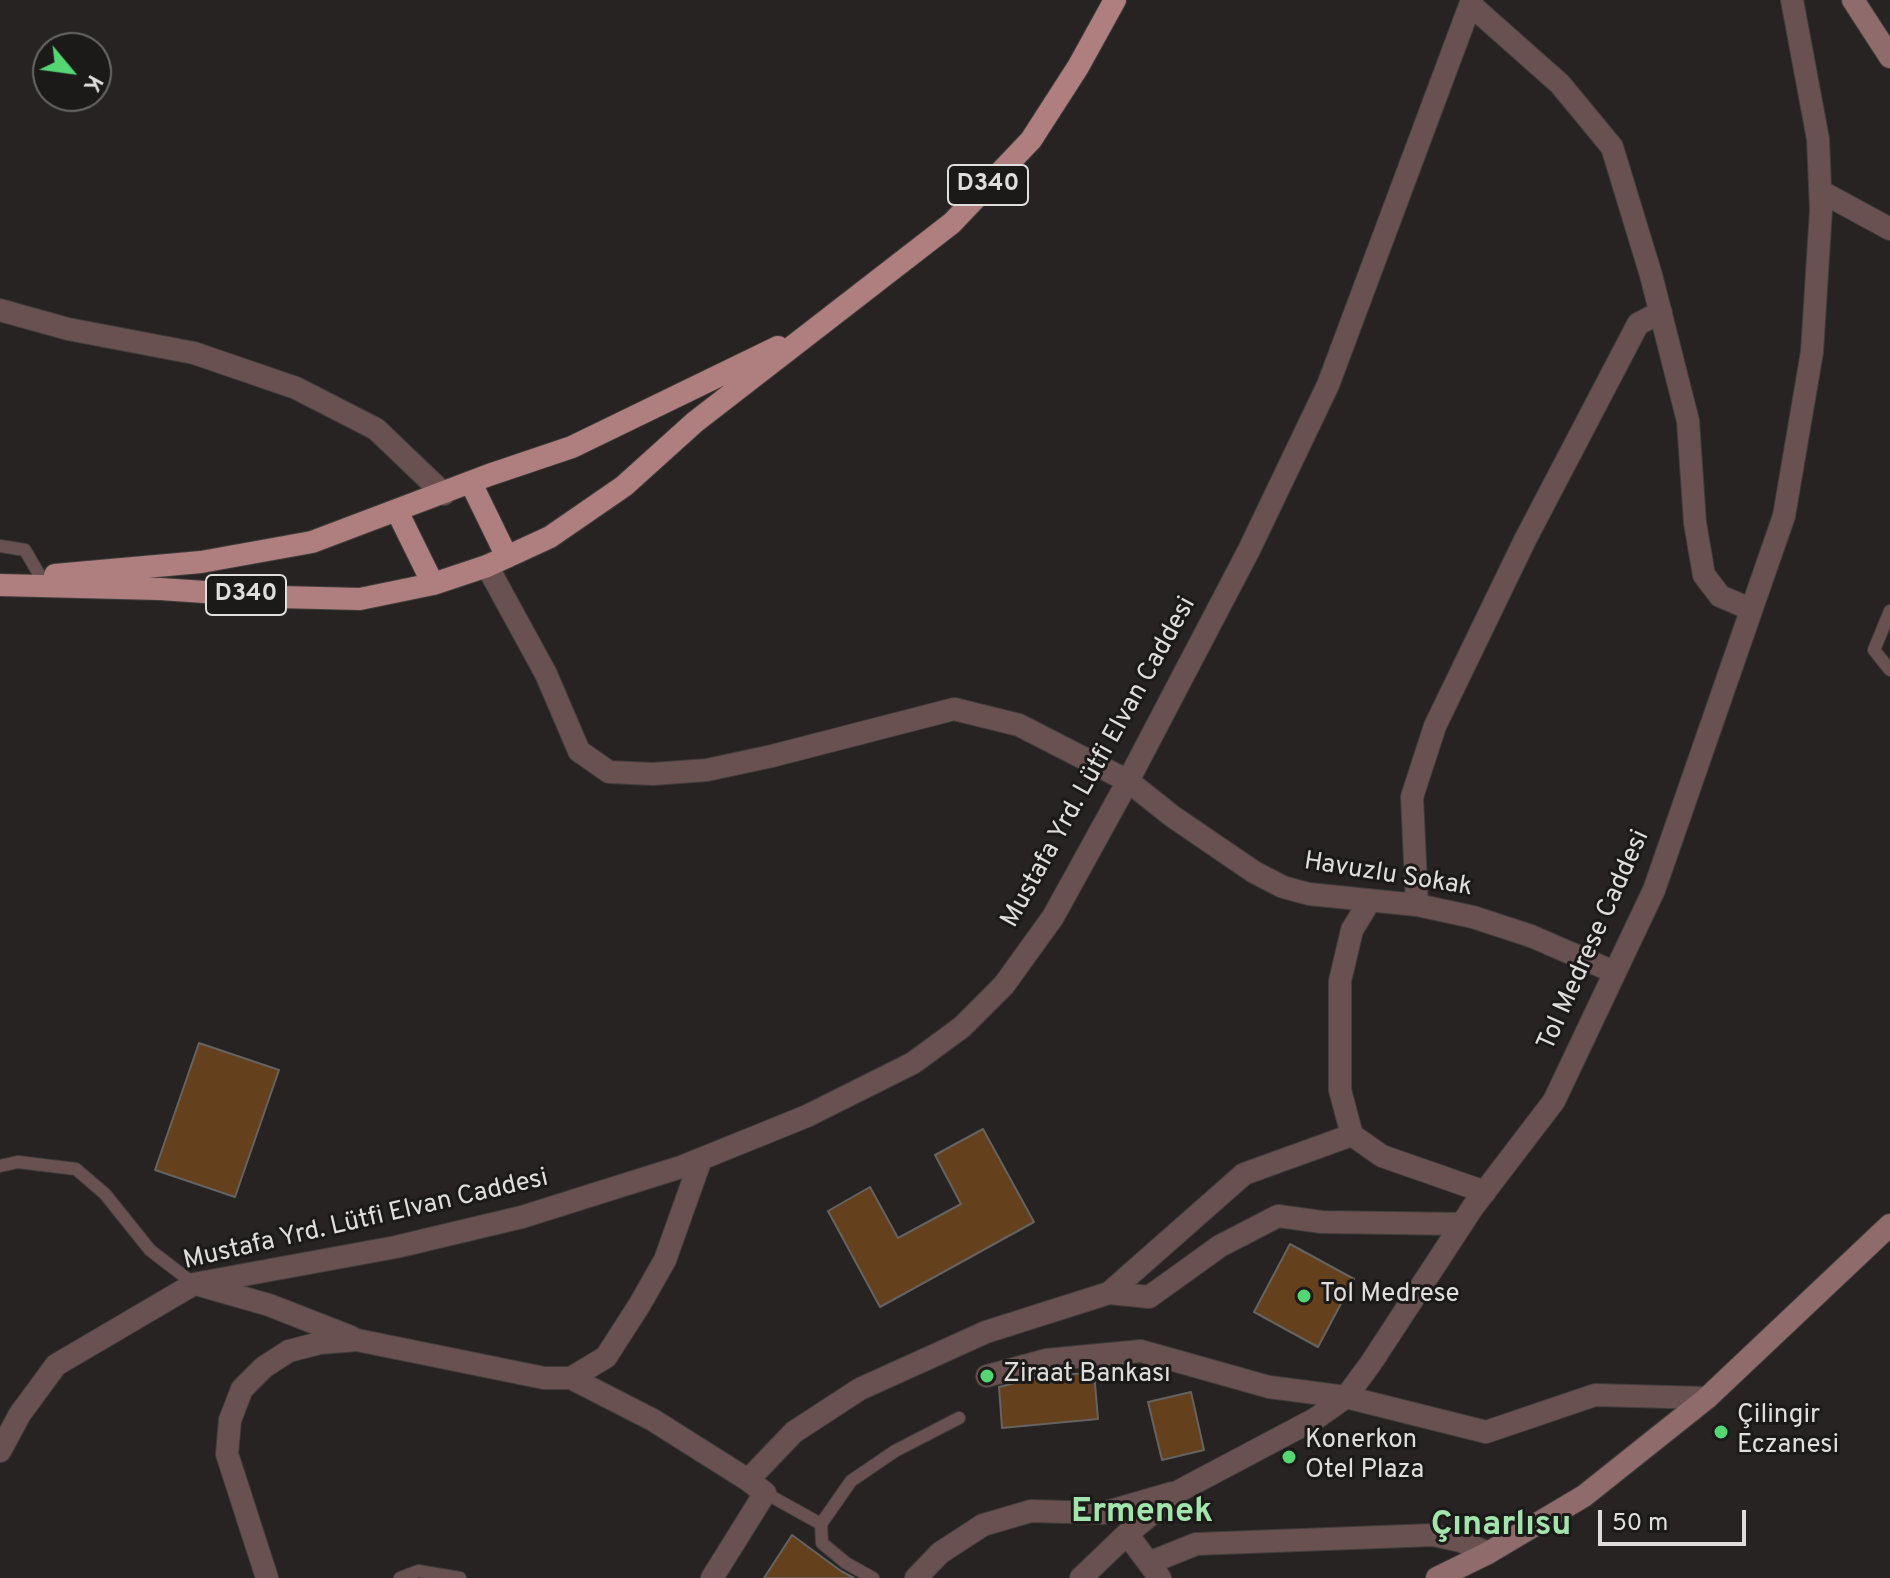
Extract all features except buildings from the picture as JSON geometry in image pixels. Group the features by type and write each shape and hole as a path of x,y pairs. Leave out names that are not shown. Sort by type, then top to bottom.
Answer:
{"main road":[{"name":"D340","path":"0,582 360,599 433,584 497,561 550,537 624,486 695,422 952,223 1031,140 1078,67 1115,0"},
{"path":"1853,0 1890,57"},
{"name":"D340","path":"0,582 201,562 312,542 572,447 815,329"},
{"path":"471,483 497,561"},
{"path":"397,511 433,584"},
{"path":"1437,1578 1488,1553 1584,1496 1707,1398 1890,1225"}],"street":[{"name":"Tol Medrese Caddesi","path":"1181,1490 1315,1419 1346,1397 1462,1224 1554,1101 1654,890 1784,516 1810,367 1820,191 1818,139 1792,0"},
{"path":"1471,2 1560,84 1612,147 1661,312 1688,421 1695,523 1704,575 1720,596 1750,609"},
{"name":"Mustafa Yrd. Lütfi Elvan Caddesi","path":"0,1451 20,1414 56,1365 194,1284 396,1247 522,1217 701,1159 820,1110 913,1063 962,1027 1004,985 1053,917 1249,550 1328,385 1471,2"},
{"path":"1820,191 1890,229"},
{"path":"0,310 68,329 194,353 296,388 376,429 444,494"},
{"path":"1417,905 1412,797 1435,726 1525,540 1638,324 1661,312"},
{"name":"Havuzlu Sokak","path":"497,561 579,751 609,772 653,774 707,770 954,709 1019,725 1128,781 1183,824 1254,872 1283,887 1309,894 1417,905 1473,917 1531,936 1614,972"},
{"path":"1369,902 1352,930 1340,981 1340,1090 1352,1135 1382,1156 1485,1192"},
{"path":"1109,1293 1244,1174 1352,1135"},
{"path":"571,1378 606,1357 640,1304 665,1260 701,1159"},
{"path":"712,1578 757,1487 794,1432 860,1389 986,1332 1109,1293 1149,1297 1220,1246 1278,1216 1322,1222 1462,1224"},
{"path":"194,1284 269,1305 357,1340 544,1378 571,1378 653,1420 757,1487"},
{"path":"267,1578 227,1454 230,1420 242,1389 264,1367 289,1351 320,1343 357,1340"},
{"path":"987,1376 1046,1360 1141,1351 1269,1387 1346,1397 1486,1432 1595,1395 1707,1398"},
{"path":"1081,1578 1127,1534 1181,1490"},
{"path":"916,1578 940,1553 983,1525 1031,1511 1103,1513 1181,1490"},
{"path":"1127,1534 1154,1570 1196,1544 1433,1535 1461,1541 1488,1553"}],"lane":[{"path":"0,546 25,550 40,576"},
{"path":"1890,611 1874,650 1890,670"},
{"path":"0,1166 18,1162 76,1169 105,1194 150,1250 194,1284"},
{"path":"873,1578 846,1563 822,1543 821,1524 851,1481 895,1451 959,1418"},
{"path":"757,1487 821,1524"},
{"path":"400,1578 418,1571 460,1578"}],"place":[{"name":"Tol Medrese","path":"1304,1296"},
{"name":"Ziraat Bankası","path":"987,1376"},
{"name":"Çilingir Eczanesi","path":"1721,1432"},
{"name":"Konerkon Otel Plaza","path":"1289,1457"}],"district":[{"name":"Ermenek","path":"1142,1514"},
{"name":"Çınarlısu","path":"1501,1527"}]}
